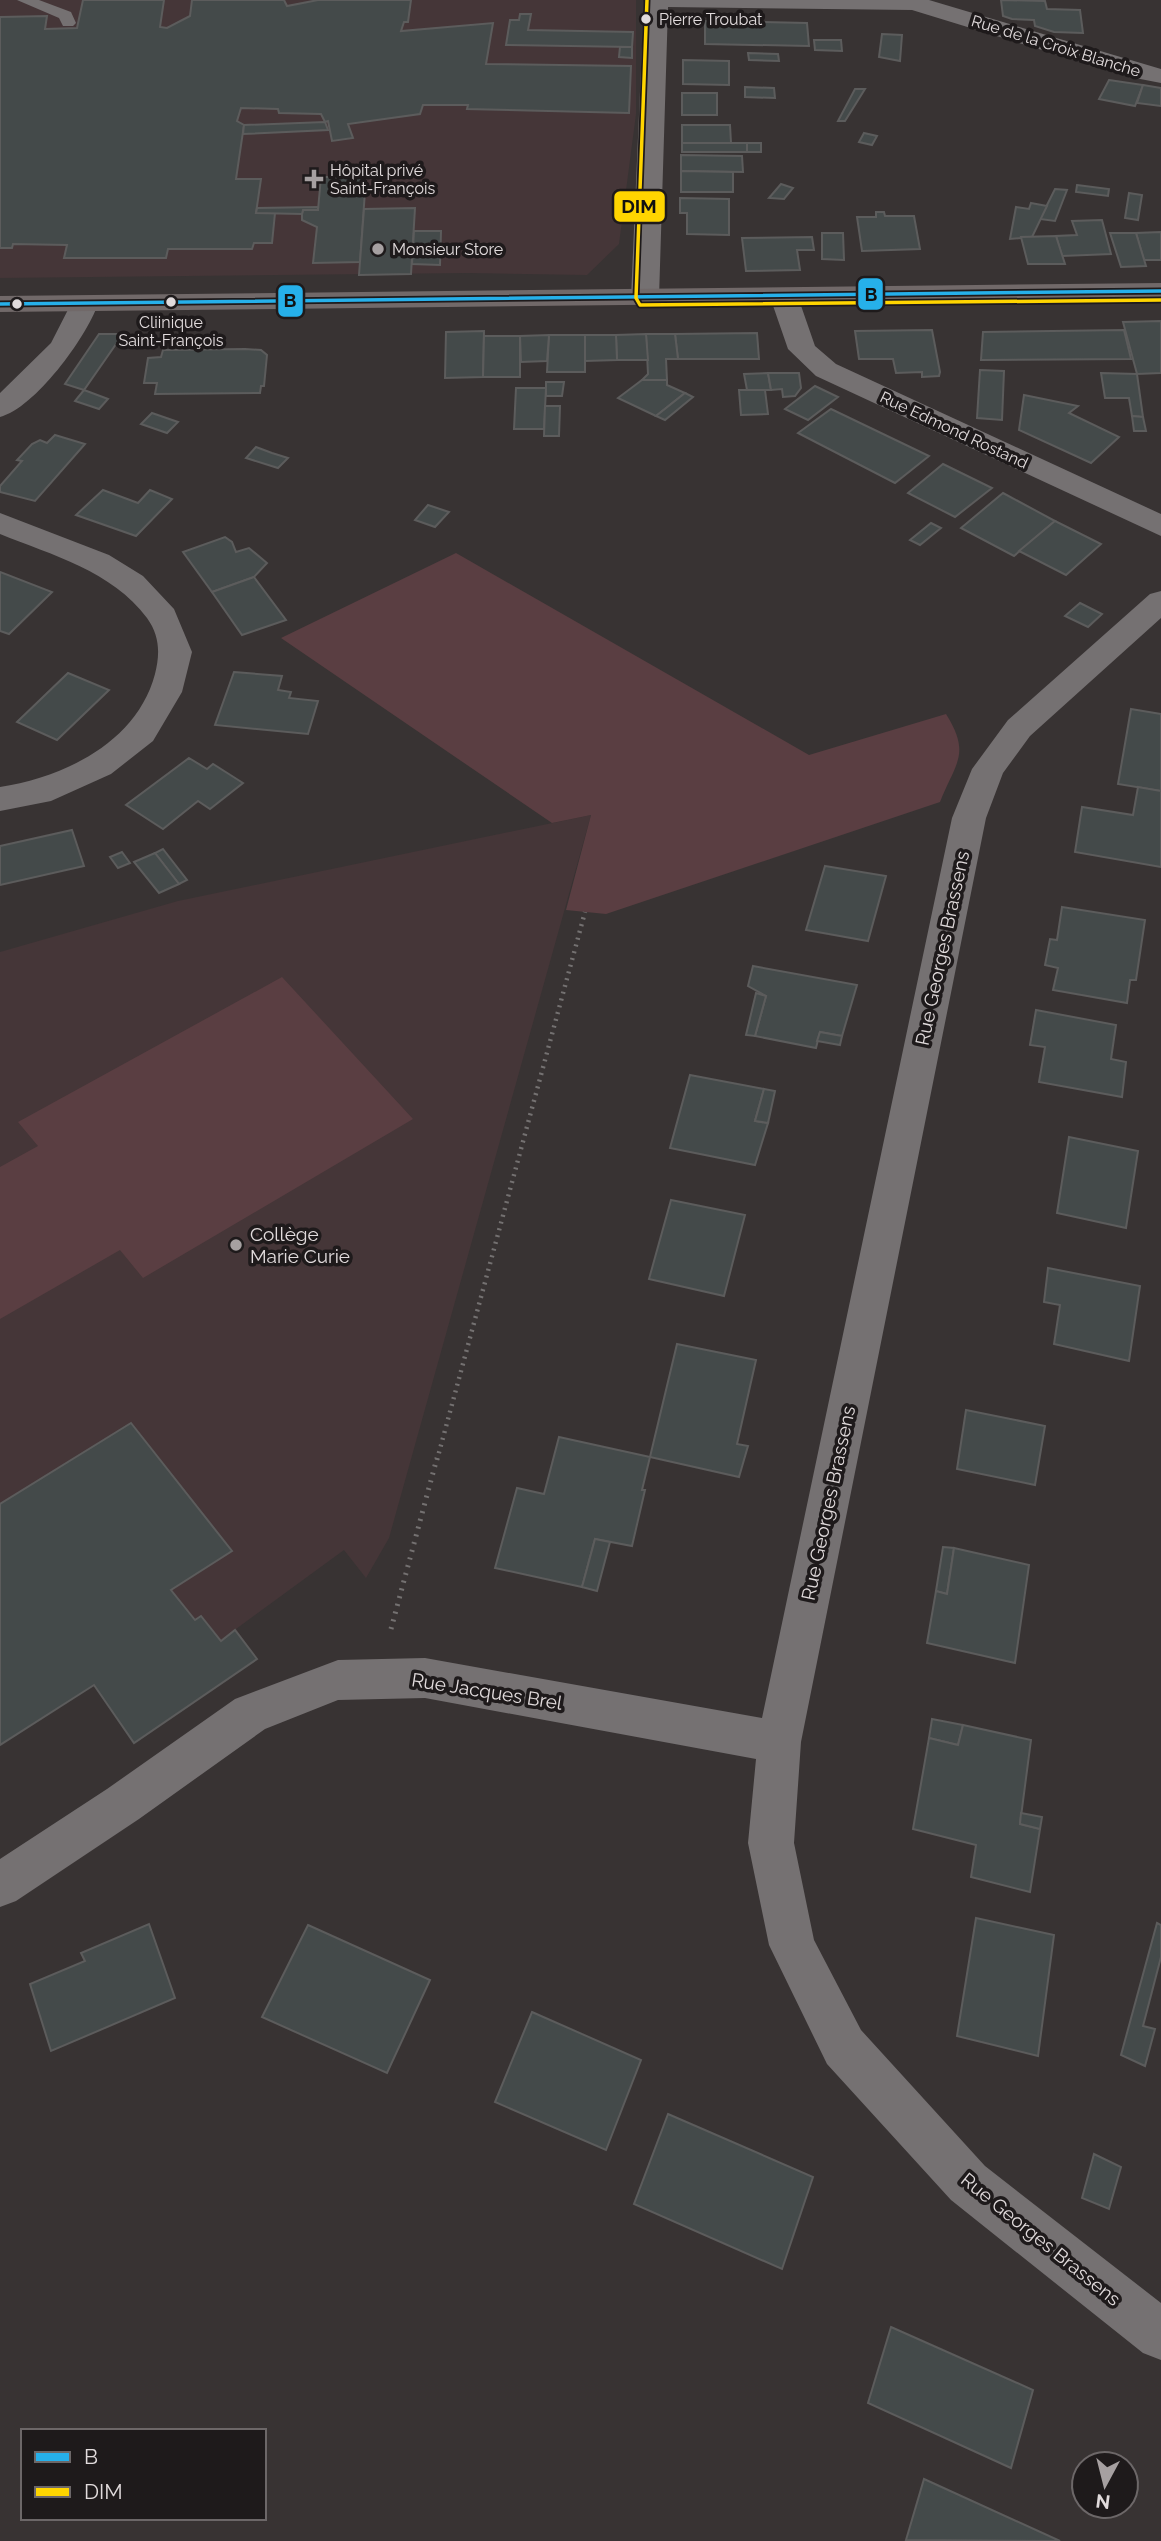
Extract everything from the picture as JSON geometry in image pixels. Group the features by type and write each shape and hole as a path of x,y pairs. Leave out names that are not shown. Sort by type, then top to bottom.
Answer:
{"main road":[{"path":"0,304 1161,291"}],"street":[{"name":"Rue de la Croix Blanche","path":"658,0 914,4 1139,72 1161,76"},
{"path":"645,298 658,0"},
{"name":"Rue Edmond Rostand","path":"784,297 802,349 826,370 1161,526"},
{"path":"0,408 64,348 79,323 84,304"},
{"path":"0,523 98,562 132,583 163,616 176,652 166,692 142,733 99,766 39,793 0,799"},
{"name":"Rue Georges Brassens","path":"1161,601 1019,728 988,769 969,818 779,1742 771,1843 792,1945 844,2047 968,2183 1161,2335"},
{"name":"Rue Jacques Brel","path":"0,1885 123,1804 250,1714 338,1681 378,1677 425,1678 779,1742"}],"lane":[{"path":"25,0 66,15 68,23"}],"path":[{"path":"378,1677 585,912"}],"shaded area":[{"name":"Hôpital privé Saint-François","path":"0,0 636,0 636,114 619,244 587,275 469,273 0,278"},
{"path":"456,553 809,755 946,714 954,728 959,749 956,767 940,802 606,914 566,910 591,815 552,823 281,638"},
{"name":"Collège Marie Curie","path":"591,815 389,1538 366,1578 344,1550 236,1629 257,1659 134,1743 94,1685 0,1745 0,952 178,901"},
{"path":"282,977 413,1119 143,1278 120,1250 0,1319 0,1167 38,1146 18,1122"}],"building":[{"path":"83,0 164,0 160,27 167,28 190,16 192,0 284,0 287,6 318,0 411,0 408,22 404,22 401,31 493,23 486,64 631,66 629,113 467,109 468,105 423,105 420,114 348,124 353,138 332,141 328,121 325,122 321,114 279,113 278,109 241,108 237,121 244,125 236,179 261,179 256,213 275,213 272,243 254,243 252,249 168,249 166,258 64,258 67,245 13,244 12,248 0,248 0,17 47,16 45,29 77,28"},
{"path":"1001,0 1045,1 1047,9 1080,10 1083,33 1054,32 1035,26 1034,20 1003,16"},
{"path":"520,14 531,14 528,30 633,32 632,47 506,45 510,20 519,20"},
{"path":"705,21 807,23 809,46 705,44"},
{"path":"882,34 902,35 900,61 879,57"},
{"path":"814,40 841,40 842,51 815,50"},
{"path":"620,47 632,47 632,58 619,57"},
{"path":"748,53 778,54 779,61 749,60"},
{"path":"683,60 729,61 729,85 683,84"},
{"path":"1109,80 1143,85 1135,106 1099,99"},
{"path":"1143,85 1161,88 1161,106 1137,103"},
{"path":"745,87 774,88 775,98 745,97"},
{"path":"855,89 865,89 845,121 838,121"},
{"path":"682,93 717,93 717,115 682,115"},
{"path":"325,122 328,130 243,134 244,125"},
{"path":"682,125 730,125 731,143 682,143"},
{"path":"864,133 877,136 872,145 859,142"},
{"path":"682,143 747,143 747,152 682,152"},
{"path":"747,143 761,143 761,152 747,152"},
{"path":"681,155 742,156 743,172 681,171"},
{"path":"681,171 733,172 733,192 681,192"},
{"path":"321,177 366,177 360,262 313,263 317,227 302,220 302,214 303,210 318,210"},
{"path":"781,184 793,188 784,199 769,198"},
{"path":"1077,185 1109,189 1108,196 1076,192"},
{"path":"1055,189 1067,190 1055,221 1040,219"},
{"path":"1129,193 1142,195 1138,220 1125,218"},
{"path":"680,198 729,199 729,235 687,234 687,213 680,213"},
{"path":"1031,203 1047,206 1032,237 1010,239 1016,207 1029,209"},
{"path":"318,207 318,210 303,210 302,214 256,213 257,208"},
{"path":"415,208 411,274 359,275 364,209"},
{"path":"876,212 884,212 885,216 914,216 920,249 862,251 857,217 876,217"},
{"path":"1102,220 1111,254 1062,256 1056,236 1077,235 1072,221"},
{"path":"414,231 441,231 440,265 412,264"},
{"path":"1161,232 1161,260 1144,260 1136,233"},
{"path":"822,233 843,233 844,260 822,259"},
{"path":"1110,233 1136,233 1146,266 1121,267"},
{"path":"1056,236 1065,264 1028,264 1021,237"},
{"path":"812,237 814,250 797,250 800,270 746,271 742,238"},
{"path":"1161,321 1161,373 1137,374 1123,322"},
{"path":"932,330 939,376 922,377 922,372 896,373 893,359 859,359 855,331"},
{"path":"1124,330 1131,359 981,360 983,332"},
{"path":"484,331 483,377 445,378 446,332"},
{"path":"757,333 759,359 678,359 675,334"},
{"path":"99,334 123,334 84,390 65,384"},
{"path":"646,334 675,334 678,359 666,359 667,380 642,380 648,374"},
{"path":"646,334 648,360 617,360 616,335"},
{"path":"549,335 585,335 585,372 547,372"},
{"path":"549,335 547,361 521,362 520,336"},
{"path":"585,335 616,335 617,360 585,361"},
{"path":"484,336 520,336 520,377 483,377"},
{"path":"163,350 261,350 267,355 264,386 261,386 260,393 155,394 157,383 144,383 148,358 161,357"},
{"path":"980,370 1004,371 1002,420 977,418"},
{"path":"768,373 771,390 747,390 744,374"},
{"path":"768,373 799,373 801,388 795,396 783,397 782,389 771,390"},
{"path":"1101,373 1137,374 1143,417 1132,416 1129,398 1105,398"},
{"path":"642,380 667,380 667,385 685,393 656,416 618,398"},
{"path":"546,382 564,382 562,396 546,396"},
{"path":"815,386 838,397 808,420 785,409"},
{"path":"516,388 546,388 544,429 514,429"},
{"path":"84,390 108,399 99,409 75,401"},
{"path":"739,390 765,390 768,414 741,415"},
{"path":"685,393 693,397 665,420 656,416"},
{"path":"1024,395 1078,406 1069,413 1119,437 1091,463 1019,430"},
{"path":"545,406 560,406 559,436 544,436"},
{"path":"831,409 929,456 895,483 798,433"},
{"path":"152,413 178,422 167,433 141,424"},
{"path":"1132,416 1143,417 1146,431 1134,431"},
{"path":"55,435 85,444 35,501 0,492 0,486 22,461 17,460 32,444 40,440 47,443"},
{"path":"256,447 288,458 278,468 246,458"},
{"path":"943,464 992,488 955,517 908,493"},
{"path":"103,490 138,503 150,490 172,499 136,536 76,515"},
{"path":"1003,493 1055,521 1014,556 961,528"},
{"path":"428,505 449,512 435,527 415,520"},
{"path":"1055,521 1101,544 1066,575 1019,551"},
{"path":"931,523 941,528 920,545 910,540"},
{"path":"225,537 232,542 236,552 249,548 267,563 254,577 212,592 183,552"},
{"path":"0,572 52,592 9,634 0,631"},
{"path":"254,577 286,620 242,635 212,592"},
{"path":"1080,603 1102,614 1088,627 1065,616"},
{"path":"234,672 282,676 278,690 291,692 289,698 318,701 308,734 215,725"},
{"path":"68,673 109,690 57,740 17,722"},
{"path":"1131,709 1161,714 1161,791 1118,784"},
{"path":"189,758 207,769 213,764 243,783 210,809 198,801 163,829 126,805"},
{"path":"1138,787 1161,791 1161,867 1075,852 1082,807 1133,815"},
{"path":"72,830 84,866 0,885 0,846"},
{"path":"163,849 187,880 179,884 155,853"},
{"path":"122,852 130,863 118,868 110,857"},
{"path":"155,853 179,884 159,893 134,862"},
{"path":"825,866 886,876 868,941 806,930"},
{"path":"1062,907 1145,920 1136,980 1130,980 1127,1003 1053,990 1058,968 1045,965 1050,939 1057,940"},
{"path":"753,966 857,985 842,1036 820,1032 816,1048 755,1036 766,996 748,986"},
{"path":"756,993 766,996 755,1036 746,1035"},
{"path":"1036,1010 1116,1025 1111,1059 1126,1062 1122,1097 1039,1082 1045,1047 1030,1045"},
{"path":"820,1032 842,1036 840,1045 817,1041"},
{"path":"690,1075 764,1089 755,1121 768,1123 755,1165 670,1148"},
{"path":"764,1089 775,1091 768,1123 755,1121"},
{"path":"1069,1137 1138,1151 1126,1228 1057,1213"},
{"path":"671,1200 745,1215 724,1296 649,1279"},
{"path":"1048,1268 1140,1286 1129,1361 1054,1344 1060,1305 1044,1302"},
{"path":"677,1344 756,1360 737,1444 748,1446 739,1477 650,1457"},
{"path":"966,1410 1045,1426 1035,1485 957,1469"},
{"path":"131,1423 232,1551 171,1590 195,1620 201,1616 221,1641 235,1630 257,1659 134,1743 94,1685 0,1745 0,1504"},
{"path":"559,1437 650,1457 632,1546 595,1539 582,1587 495,1568 517,1488 544,1494"},
{"path":"595,1539 610,1542 597,1591 582,1587"},
{"path":"943,1547 954,1548 947,1594 936,1591"},
{"path":"954,1548 1029,1565 1015,1663 927,1643 936,1591 947,1594"},
{"path":"932,1719 963,1725 958,1745 929,1738"},
{"path":"963,1725 1031,1740 1020,1824 1040,1829 1030,1892 971,1877 976,1845 913,1829 929,1738 958,1745"},
{"path":"1021,1813 1042,1817 1040,1829 1020,1824"},
{"path":"976,1918 1054,1935 1038,2056 957,2036"},
{"path":"1157,1923 1161,1925 1161,1957 1143,2026 1155,2029 1145,2066 1121,2055"},
{"path":"149,1924 175,1998 51,2051 30,1984 85,1961 81,1953"},
{"path":"308,1925 430,1980 387,2073 262,2017"},
{"path":"532,2012 641,2060 606,2150 495,2102"},
{"path":"668,2114 813,2177 782,2269 634,2204"},
{"path":"1094,2154 1121,2167 1109,2209 1082,2198"},
{"path":"891,2327 1033,2390 1011,2468 868,2403"},
{"path":"924,2479 1060,2541 906,2540"}],"transit line":[{"name":"DIM","path":"647,0 636,298 640,305 1161,300"},
{"name":"B","path":"0,304 1161,291"}],"place":[{"name":"Pierre Troubat","path":"646,19"},
{"name":"Hôpital privé Saint-François","path":"314,179"},
{"name":"Monsieur Store","path":"378,249"},
{"name":"Cliinique Saint-François","path":"171,302"},
{"name":"Collège Marie Curie","path":"236,1245"}]}
